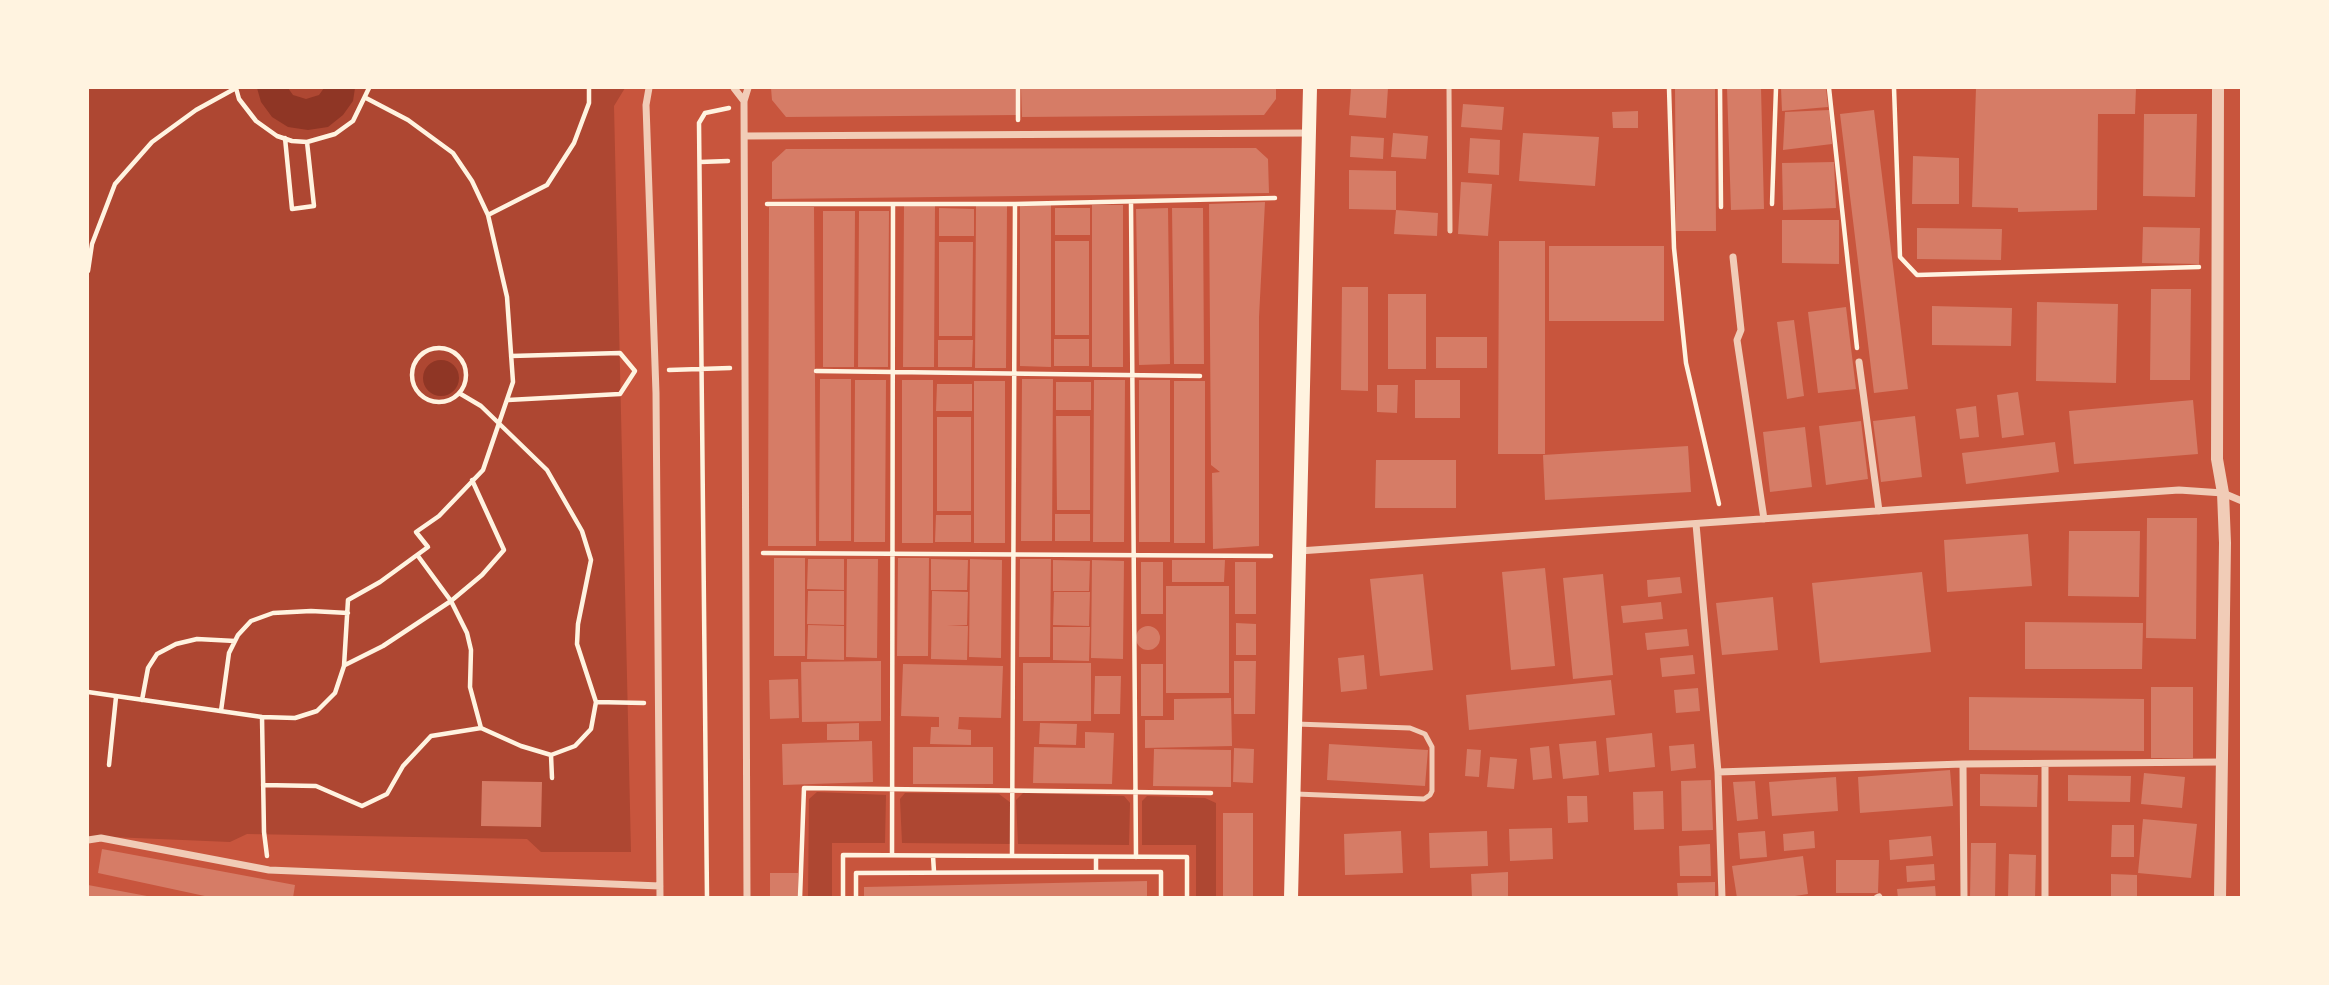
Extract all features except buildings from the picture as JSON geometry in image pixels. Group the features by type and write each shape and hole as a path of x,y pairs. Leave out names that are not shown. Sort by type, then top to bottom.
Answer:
{"main road":[{"path":"1291,898 1310,88"}],"street":[{"path":"734,88 744,101"},
{"path":"747,898 744,101 748,88"},
{"path":"2218,88 2217,459 2223,493 2220,898"},
{"path":"649,90 656,393 660,898"},
{"path":"745,135 1309,133"},
{"path":"1733,257 1741,330 1737,340 1763,519"},
{"path":"1859,362 1879,511"},
{"path":"1299,551 2179,490 2223,493 2242,501"},
{"path":"1696,524 1718,772 1722,898"},
{"path":"1718,772 1963,764 2223,762"},
{"path":"1963,764 1964,898"},
{"path":"2045,764 2045,898"},
{"path":"88,840 101,838 269,870 660,886"}],"lane":[{"path":"1449,88 1450,230"},
{"path":"1294,794 1424,799 1432,791 1432,747 1425,734 1410,728 1296,724"}],"path":[{"path":"88,271 92,243 115,184 152,142 196,110 236,88 239,99 256,121 285,138 307,142 335,134 353,121 369,88"},
{"path":"488,215 547,185 574,143 589,103 589,88"},
{"path":"1018,88 1018,120"},
{"path":"1670,88 1674,248 1686,363 1719,505"},
{"path":"1720,88 1721,207"},
{"path":"1772,204 1776,88"},
{"path":"1829,88 1859,362"},
{"path":"1894,88 1900,257 1917,275 2217,267"},
{"path":"88,692 261,717 295,718 317,711 335,693 344,666 348,600 380,582 428,547 416,532 439,516 483,470 513,382 507,297 488,215 472,181 453,153 408,120 366,98"},
{"path":"707,898 699,123 705,113 729,107"},
{"path":"285,138 292,209 314,206 307,142"},
{"path":"699,162 733,161"},
{"path":"767,204 1015,204 1275,198"},
{"path":"1131,202 1136,857"},
{"path":"892,855 893,204"},
{"path":"1012,856 1015,204"},
{"path":"434,349 444,349 459,357 466,372 466,381 459,393 450,400 441,402 424,398 413,383 414,365 419,358 434,349"},
{"path":"508,400 620,394 635,371 620,354 512,356"},
{"path":"669,370 734,368"},
{"path":"816,370 1200,376"},
{"path":"263,785 316,786 362,806 387,793 403,766 431,736 481,728 521,746 551,755 575,746 591,729 596,702 578,644 578,625 591,560 582,531 547,470 481,406 459,393"},
{"path":"344,666 383,646 451,601 482,575 504,550 472,480"},
{"path":"763,553 1271,556"},
{"path":"418,556 451,601 467,633 471,650 470,687 481,728"},
{"path":"221,711 229,653 251,621 273,613 348,613"},
{"path":"142,700 148,668 157,654 176,644 197,639 235,641"},
{"path":"109,765 116,697"},
{"path":"596,702 658,703"},
{"path":"261,717 264,832 269,870"},
{"path":"551,755 552,778"},
{"path":"800,898 804,788 1211,793"},
{"path":"843,898 843,855 1187,857 1187,898"},
{"path":"933,856 934,872"},
{"path":"1096,857 1096,872"},
{"path":"856,898 856,873 934,872 1161,872 1161,898"}],"shaded area":[{"path":"88,88 625,88 614,106 631,852 541,852 527,839 247,834 230,842 88,836"},
{"path":"257,88 288,88 293,95 306,99 319,95 324,88 355,88 353,101 343,115 328,127 308,130 288,127 272,117 261,102"},
{"path":"441,360 454,365 459,378 454,391 441,396 428,391 423,378 428,365"},
{"path":"817,792 886,795 885,843 832,843 832,897 808,897 809,799"},
{"path":"905,793 999,794 1011,803 1012,844 902,843 900,799"},
{"path":"1023,793 1124,796 1130,803 1129,845 1018,844 1016,800"},
{"path":"1147,796 1205,798 1216,803 1216,897 1196,897 1196,845 1142,845 1142,801"}]}
